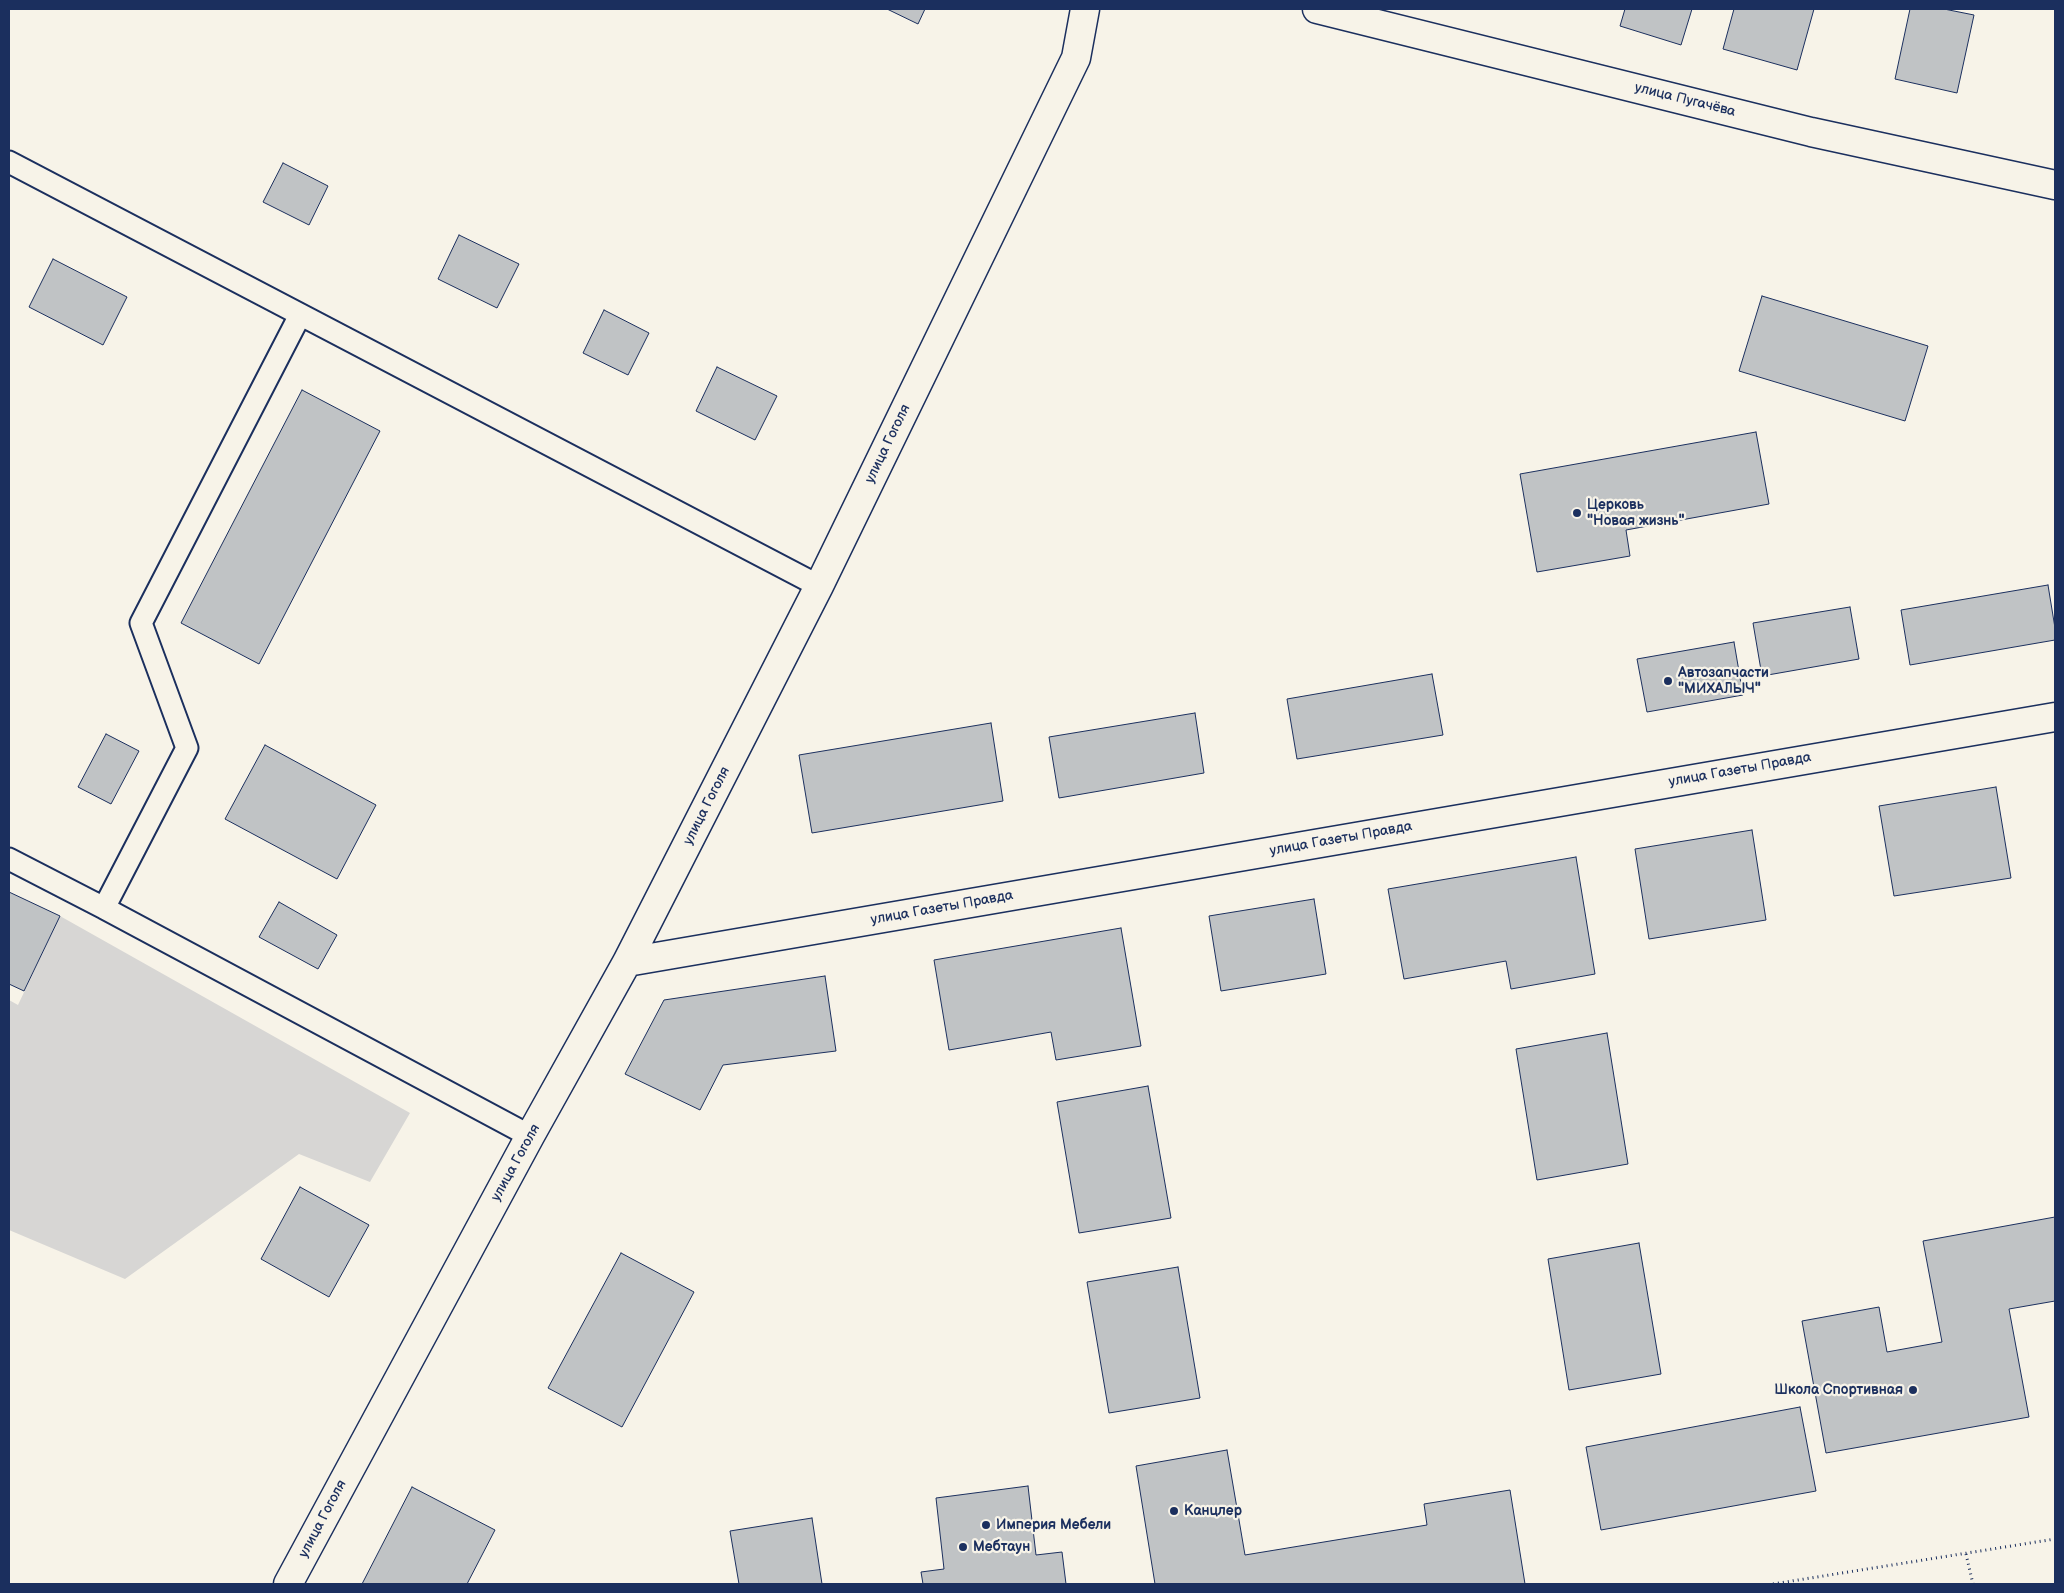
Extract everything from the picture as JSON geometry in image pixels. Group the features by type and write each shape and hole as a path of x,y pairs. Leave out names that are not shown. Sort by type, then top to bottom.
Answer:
{"street":[{"name":"улица Гоголя","path":"288,1584 530,1136 627,962 819,586 1076,58 1085,9"},
{"name":"улица Пугачёва","path":"1317,9 1811,132 2055,185"},
{"name":"улица Газеты Правда","path":"627,962 2055,717"}],"lane":[{"path":"9,162 819,586"},
{"path":"104,908 187,748 141,623 300,315"},
{"path":"9,860 104,908 530,1136"}],"path":[{"path":"1773,1584 2055,1540"},
{"path":"1966,1554 1973,1584"}],"shaded area":[{"path":"60,916 410,1113 370,1182 299,1154 125,1279 9,1230 9,1000 18,1005"}],"building":[{"path":"887,9 925,9 918,24"},
{"path":"1625,9 1692,9 1681,45 1620,26"},
{"path":"1734,9 1814,9 1797,70 1723,49"},
{"path":"1910,9 1944,9 1974,15 1957,93 1895,79"},
{"path":"283,163 328,186 309,225 263,202"},
{"path":"459,235 519,264 497,308 438,279"},
{"path":"53,259 127,297 103,345 29,307"},
{"path":"1762,296 1928,346 1905,421 1739,371"},
{"path":"604,310 649,333 628,375 583,353"},
{"path":"717,367 777,396 755,440 696,411"},
{"path":"302,390 380,431 259,664 181,623"},
{"path":"1756,432 1769,504 1626,530 1630,556 1537,572 1520,474"},
{"path":"2048,585 2055,628 2055,640 1910,665 1901,610"},
{"path":"1850,607 1859,659 1762,676 1753,623"},
{"path":"1734,642 1743,695 1647,712 1637,659"},
{"path":"1432,674 1443,735 1297,759 1287,699"},
{"path":"1195,713 1204,773 1059,798 1049,737"},
{"path":"991,723 1003,801 812,833 799,755"},
{"path":"106,734 139,751 111,804 78,787"},
{"path":"265,745 376,805 337,879 225,819"},
{"path":"1996,787 2011,878 1894,896 1879,806"},
{"path":"1752,830 1766,920 1649,939 1635,849"},
{"path":"1576,857 1595,974 1511,989 1506,961 1404,979 1388,889"},
{"path":"9,892 60,916 24,991 9,984"},
{"path":"1314,899 1326,974 1221,991 1209,916"},
{"path":"279,902 337,935 318,969 259,937"},
{"path":"1121,928 1141,1046 1056,1060 1051,1032 949,1050 934,960"},
{"path":"825,976 836,1051 723,1065 700,1110 625,1074 664,1000"},
{"path":"1607,1033 1628,1164 1537,1180 1516,1049"},
{"path":"1148,1086 1171,1218 1079,1233 1057,1102"},
{"path":"300,1187 369,1225 329,1297 261,1259"},
{"path":"2055,1217 2055,1301 2009,1309 2029,1417 1826,1453 1802,1321 1879,1307 1887,1352 1942,1342 1923,1241"},
{"path":"1639,1243 1661,1374 1569,1390 1548,1259"},
{"path":"621,1253 694,1292 622,1427 548,1388"},
{"path":"1178,1267 1200,1398 1109,1413 1087,1282"},
{"path":"1800,1407 1816,1491 1601,1530 1586,1447"},
{"path":"1227,1450 1245,1555 1427,1525 1424,1504 1510,1490 1525,1584 1155,1584 1136,1466"},
{"name":"Империя Мебели","path":"1028,1486 1036,1555 1062,1552 1066,1584 923,1584 921,1572 944,1569 936,1498"},
{"path":"412,1487 495,1530 467,1584 362,1584"},
{"path":"812,1518 822,1584 739,1584 730,1531"}],"place":[{"name":"Церковь \"Новая жизнь\"","path":"1577,513"},
{"name":"Автозапчасти \"МИХАЛЫЧ\"","path":"1668,681"},
{"name":"Школа Спортивная","path":"1913,1390"},
{"name":"Канцлер","path":"1174,1511"},
{"name":"Империя Мебели","path":"986,1525"},
{"name":"Мебтаун","path":"963,1547"}]}
